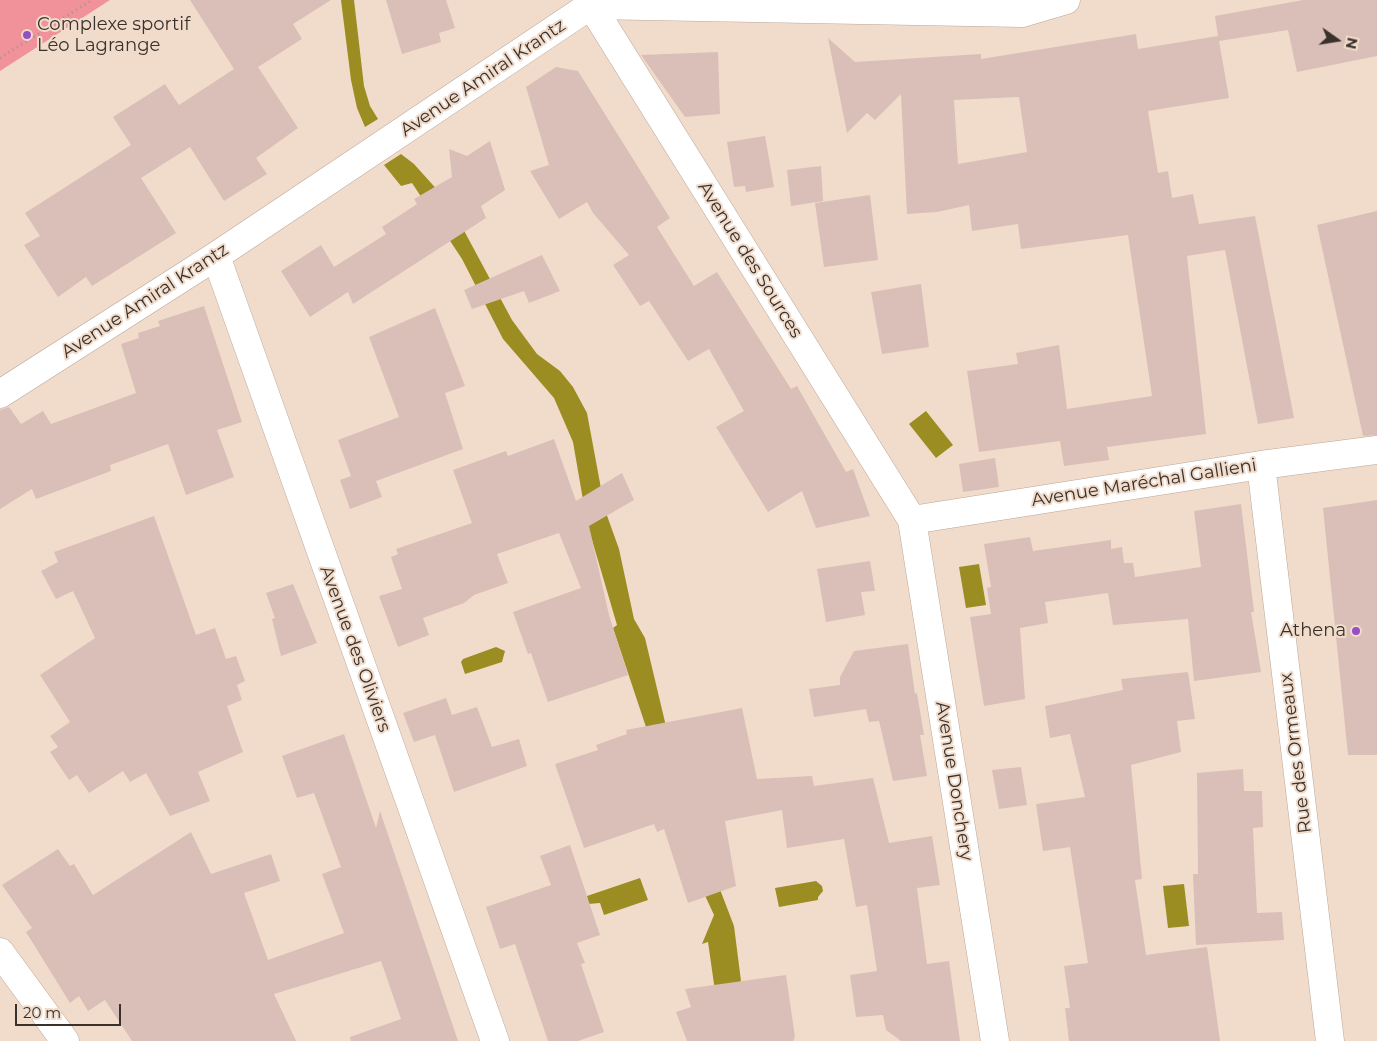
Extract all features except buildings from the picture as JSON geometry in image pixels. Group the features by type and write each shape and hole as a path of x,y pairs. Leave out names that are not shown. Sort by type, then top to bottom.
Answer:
{"street":[{"path":"590,3 1022,13 1066,0"},
{"name":"Avenue Amiral Krantz","path":"0,394 216,256 590,3"},
{"name":"Avenue des Sources","path":"590,3 912,520"},
{"name":"Avenue des Oliviers","path":"216,256 495,1041"},
{"name":"Avenue Maréchal Gallieni","path":"912,520 1261,465 1377,450"},
{"name":"Rue des Ormeaux","path":"1261,465 1330,1041"},
{"name":"Avenue Donchery","path":"912,520 995,1041"},
{"path":"0,952 65,1041"}],"path":[{"path":"0,58 92,0"}],"shaded area":[{"name":"Complexe sportif Léo Lagrange","path":"0,0 110,0 0,71"},
{"path":"341,0 354,0 364,86 370,106 378,119 365,127 357,108 351,80"},
{"path":"401,154 414,164 441,194 461,225 512,320 537,354 560,371 573,387 587,413 605,510 619,549 634,619 645,638 665,722 670,759 734,926 741,981 716,998 708,942 702,944 714,915 675,831 646,727 613,628 617,625 587,523 573,442 554,398 503,339 462,259 412,183 401,186 384,165"},
{"path":"926,411 953,445 936,458 909,424"},
{"path":"979,564 986,605 966,608 959,567"},
{"path":"496,647 505,651 502,662 465,674 461,662 463,659"},
{"path":"640,878 648,900 604,915 600,903 588,904 587,896"},
{"path":"816,881 822,886 823,891 818,900 779,907 775,888"},
{"path":"1184,884 1189,926 1168,928 1163,886"}],"place":[{"name":"Complexe sportif Léo Lagrange","path":"27,35"},
{"name":"Athena","path":"1356,631"}]}
